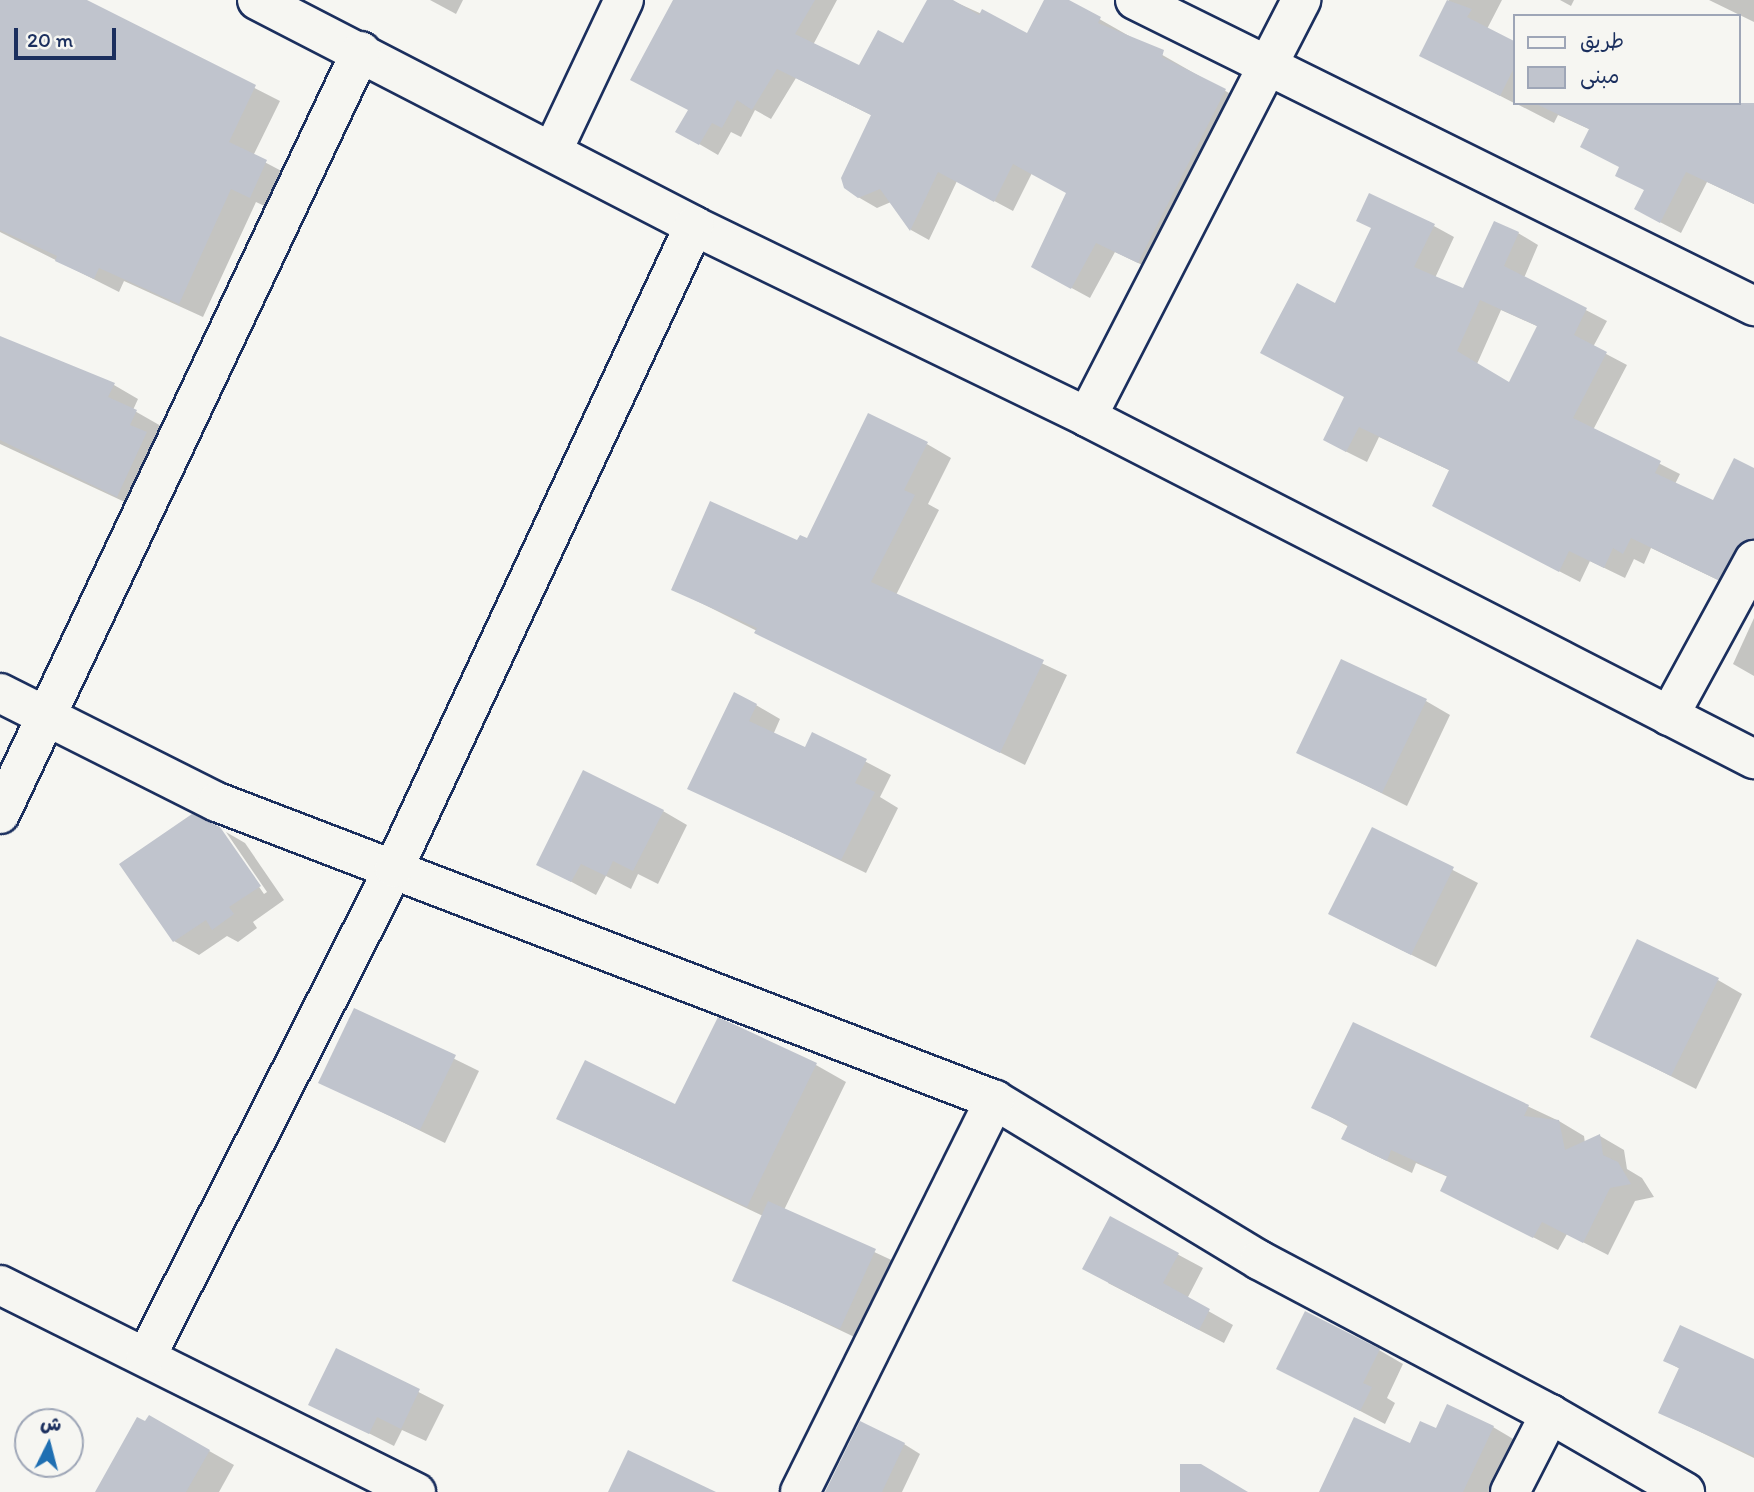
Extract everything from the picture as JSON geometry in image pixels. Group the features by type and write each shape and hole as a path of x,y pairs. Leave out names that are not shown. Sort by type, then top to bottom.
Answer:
{"street":[{"path":"257,0 553,150 694,226 1087,417 1754,759"},
{"path":"553,150 624,0"},
{"path":"1135,0 1754,306"},
{"path":"1087,417 1301,0"},
{"path":"0,814 361,51"},
{"path":"146,1357 394,867 694,226"},
{"path":"1670,716 1754,560"},
{"path":"0,693 45,719 217,802 394,867 995,1100 1259,1260 1550,1414 1685,1492"},
{"path":"800,1492 995,1100"},
{"path":"0,1285 415,1492"},
{"path":"1510,1492 1550,1414"}],"building":[{"path":"0,0 87,0 256,85 229,142 267,160 250,198 231,189 179,304 99,268 94,279 55,261 57,256 0,230"},
{"path":"673,0 815,0 795,34 859,65 878,30 903,43 927,0 953,0 979,15 982,9 1027,33 1044,0 1069,0 1101,17 1098,23 1164,50 1162,57 1226,89 1138,263 1096,243 1071,289 1031,267 1066,193 1013,164 994,202 938,172 910,231 880,189 858,198 844,188 841,178 871,115 777,69 752,110 737,100 722,128 712,123 699,145 675,132 688,110 630,80"},
{"path":"1447,0 1472,9 1467,17 1512,40 1512,72 1500,96 1419,56"},
{"path":"1754,103 1754,204 1686,172 1660,223 1634,209 1644,190 1615,176 1619,167 1580,147 1589,129 1538,105"},
{"path":"1369,193 1435,224 1414,267 1463,288 1494,221 1519,232 1504,266 1587,308 1574,335 1607,352 1573,418 1661,461 1655,473 1713,500 1734,458 1754,468 1754,538 1735,549 1718,580 1631,538 1623,554 1613,548 1604,568 1569,551 1559,572 1432,506 1449,470 1359,427 1346,452 1323,440 1344,397 1260,353 1297,283 1335,303 1371,228 1356,221","holes":["1480,300 1537,326 1509,382 1457,351"]},
{"path":"0,336 115,383 108,397 137,410 130,425 147,432 117,497 0,440"},
{"path":"868,413 928,442 904,490 915,495 871,582 1044,660 1000,753 754,633 757,628 671,590 710,501 797,540 800,535 807,538"},
{"path":"1341,659 1427,699 1382,793 1296,753"},
{"path":"734,692 757,704 749,721 805,747 812,732 867,759 855,783 875,792 841,860 687,789"},
{"path":"583,770 664,810 633,871 613,861 606,876 581,864 571,882 536,865"},
{"path":"192,814 220,827 261,886 229,907 234,914 212,930 206,920 173,942 119,864"},
{"path":"1372,827 1454,867 1411,955 1328,914"},
{"path":"1637,939 1719,978 1671,1076 1590,1037"},
{"path":"354,1008 456,1055 420,1130 318,1083"},
{"path":"718,1017 817,1063 747,1207 556,1119 585,1060 675,1104"},
{"path":"1353,1022 1529,1105 1524,1116 1559,1120 1565,1150 1600,1134 1603,1155 1618,1162 1631,1184 1610,1188 1583,1243 1542,1222 1533,1238 1440,1191 1447,1176 1391,1150 1387,1161 1341,1139 1348,1125 1311,1108"},
{"path":"768,1201 876,1249 840,1329 732,1281"},
{"path":"1110,1216 1179,1253 1163,1283 1210,1309 1199,1330 1082,1269"},
{"path":"1305,1311 1380,1349 1363,1383 1372,1387 1360,1411 1276,1369"},
{"path":"1680,1325 1754,1359 1754,1456 1658,1413 1679,1368 1663,1361"},
{"path":"336,1348 420,1389 401,1429 377,1417 369,1434 308,1405"},
{"path":"1447,1404 1494,1426 1463,1492 1319,1492 1354,1417 1410,1443 1420,1421 1436,1428"},
{"path":"149,1415 210,1450 186,1492 95,1492 137,1417 145,1421"},
{"path":"860,1421 905,1443 882,1492 825,1492"},
{"path":"628,1450 716,1492 608,1492"},
{"path":"1180,1464 1201,1464 1248,1492 1180,1492"}]}
